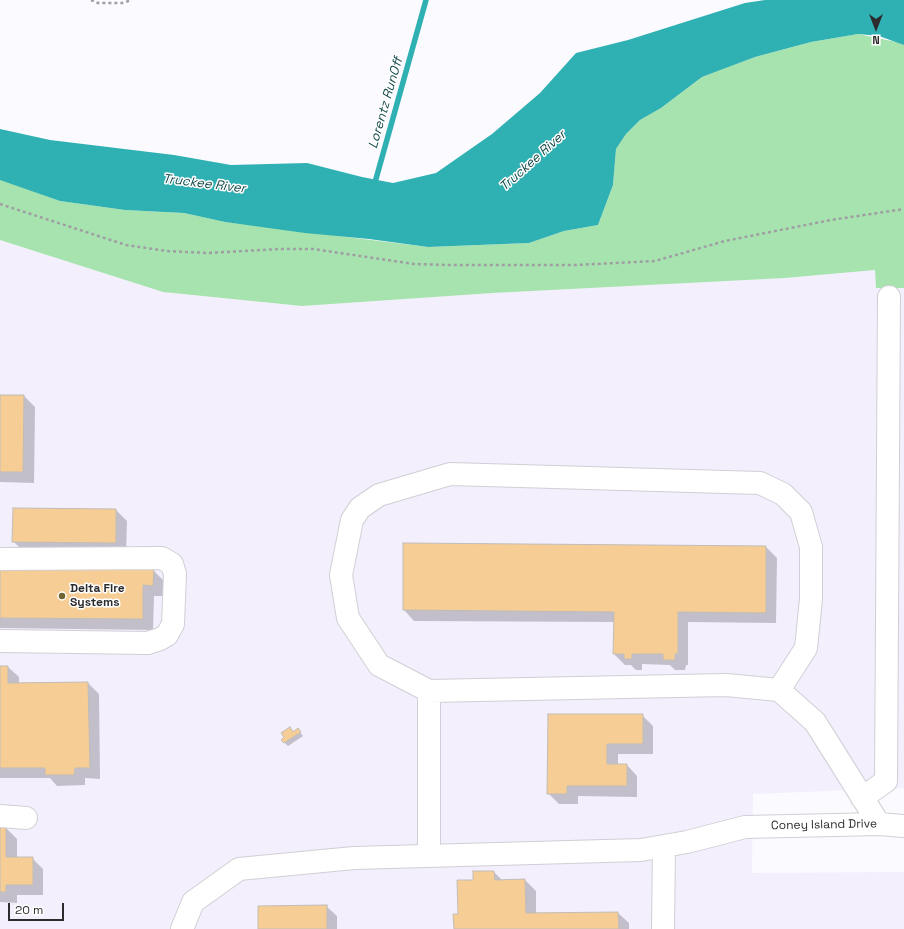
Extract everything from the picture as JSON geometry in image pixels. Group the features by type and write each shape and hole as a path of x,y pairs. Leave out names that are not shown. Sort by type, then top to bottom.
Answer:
{"street":[{"path":"862,798 886,781 889,297"},
{"path":"779,690 806,648 811,599 811,547 801,512 783,494 760,483 450,474 379,495 360,508 352,520 341,575 348,618 379,665 430,691 726,685 779,690 815,722 879,824"},
{"path":"0,559 162,558 172,564 175,574 173,624 167,635 160,639 148,643 0,641"},
{"path":"429,856 430,691"},
{"path":"0,816 26,818"},
{"name":"Coney Island Drive","path":"182,929 193,902 239,869 354,858 641,850 687,842 745,826 879,824 904,826"},
{"path":"663,929 664,846"}],"path":[{"path":"91,0 98,3 122,3 132,0"},
{"path":"0,204 126,245 167,251 208,253 280,249 313,249 414,264 449,266 576,266 655,261 725,241 832,220 904,209"}],"shaded area":[{"path":"0,240 163,292 302,306 493,293 785,278 875,270 876,288 904,288 904,788 753,794 752,873 904,872 904,929 0,929"}],"green space":[{"path":"858,34 897,42 904,45 904,288 876,288 875,270 785,278 493,293 302,306 163,292 0,240 0,179 60,201 125,210 184,213 225,222 428,247 529,243 564,231 598,225 613,185 616,149 626,134 640,120 661,108 702,77 755,57 811,42"}],"water":[{"name":"Truckee River","path":"765,0 904,0 904,45 879,36 858,34 811,42 755,57 702,77 661,108 640,120 626,134 616,149 613,185 598,225 564,231 529,243 428,247 369,239 305,233 225,222 184,213 125,210 60,201 0,180 0,129 50,140 174,155 231,165 307,163 393,183 436,173 492,134 540,93 576,53 628,40 745,3"}],"building":[{"path":"0,395 24,395 23,472 0,472"},
{"path":"13,508 116,509 116,543 12,542"},
{"path":"403,543 766,546 766,613 678,612 678,654 675,654 675,660 663,660 663,654 632,654 632,659 624,659 624,654 613,654 614,612 403,610"},
{"path":"0,567 154,569 153,586 143,585 143,619 0,618"},
{"path":"0,666 8,666 8,683 88,682 90,768 75,768 74,775 45,775 45,768 0,768"},
{"path":"548,714 643,714 643,744 607,744 607,764 627,764 627,786 567,786 567,794 547,794"},
{"path":"290,727 293,732 298,728 301,732 284,743 281,740 284,737 281,733"},
{"path":"0,827 6,827 6,857 33,857 33,885 6,885 6,892 0,892"},
{"path":"473,871 494,871 495,880 525,879 526,913 618,912 619,929 454,929 453,914 458,914 457,880 473,880"},
{"path":"327,905 327,929 258,929 258,906"}],"waterway":[{"name":"Lorentz RunOff","path":"374,186 426,0"}],"place":[{"name":"Delta Fire Systems","path":"62,596"}]}
